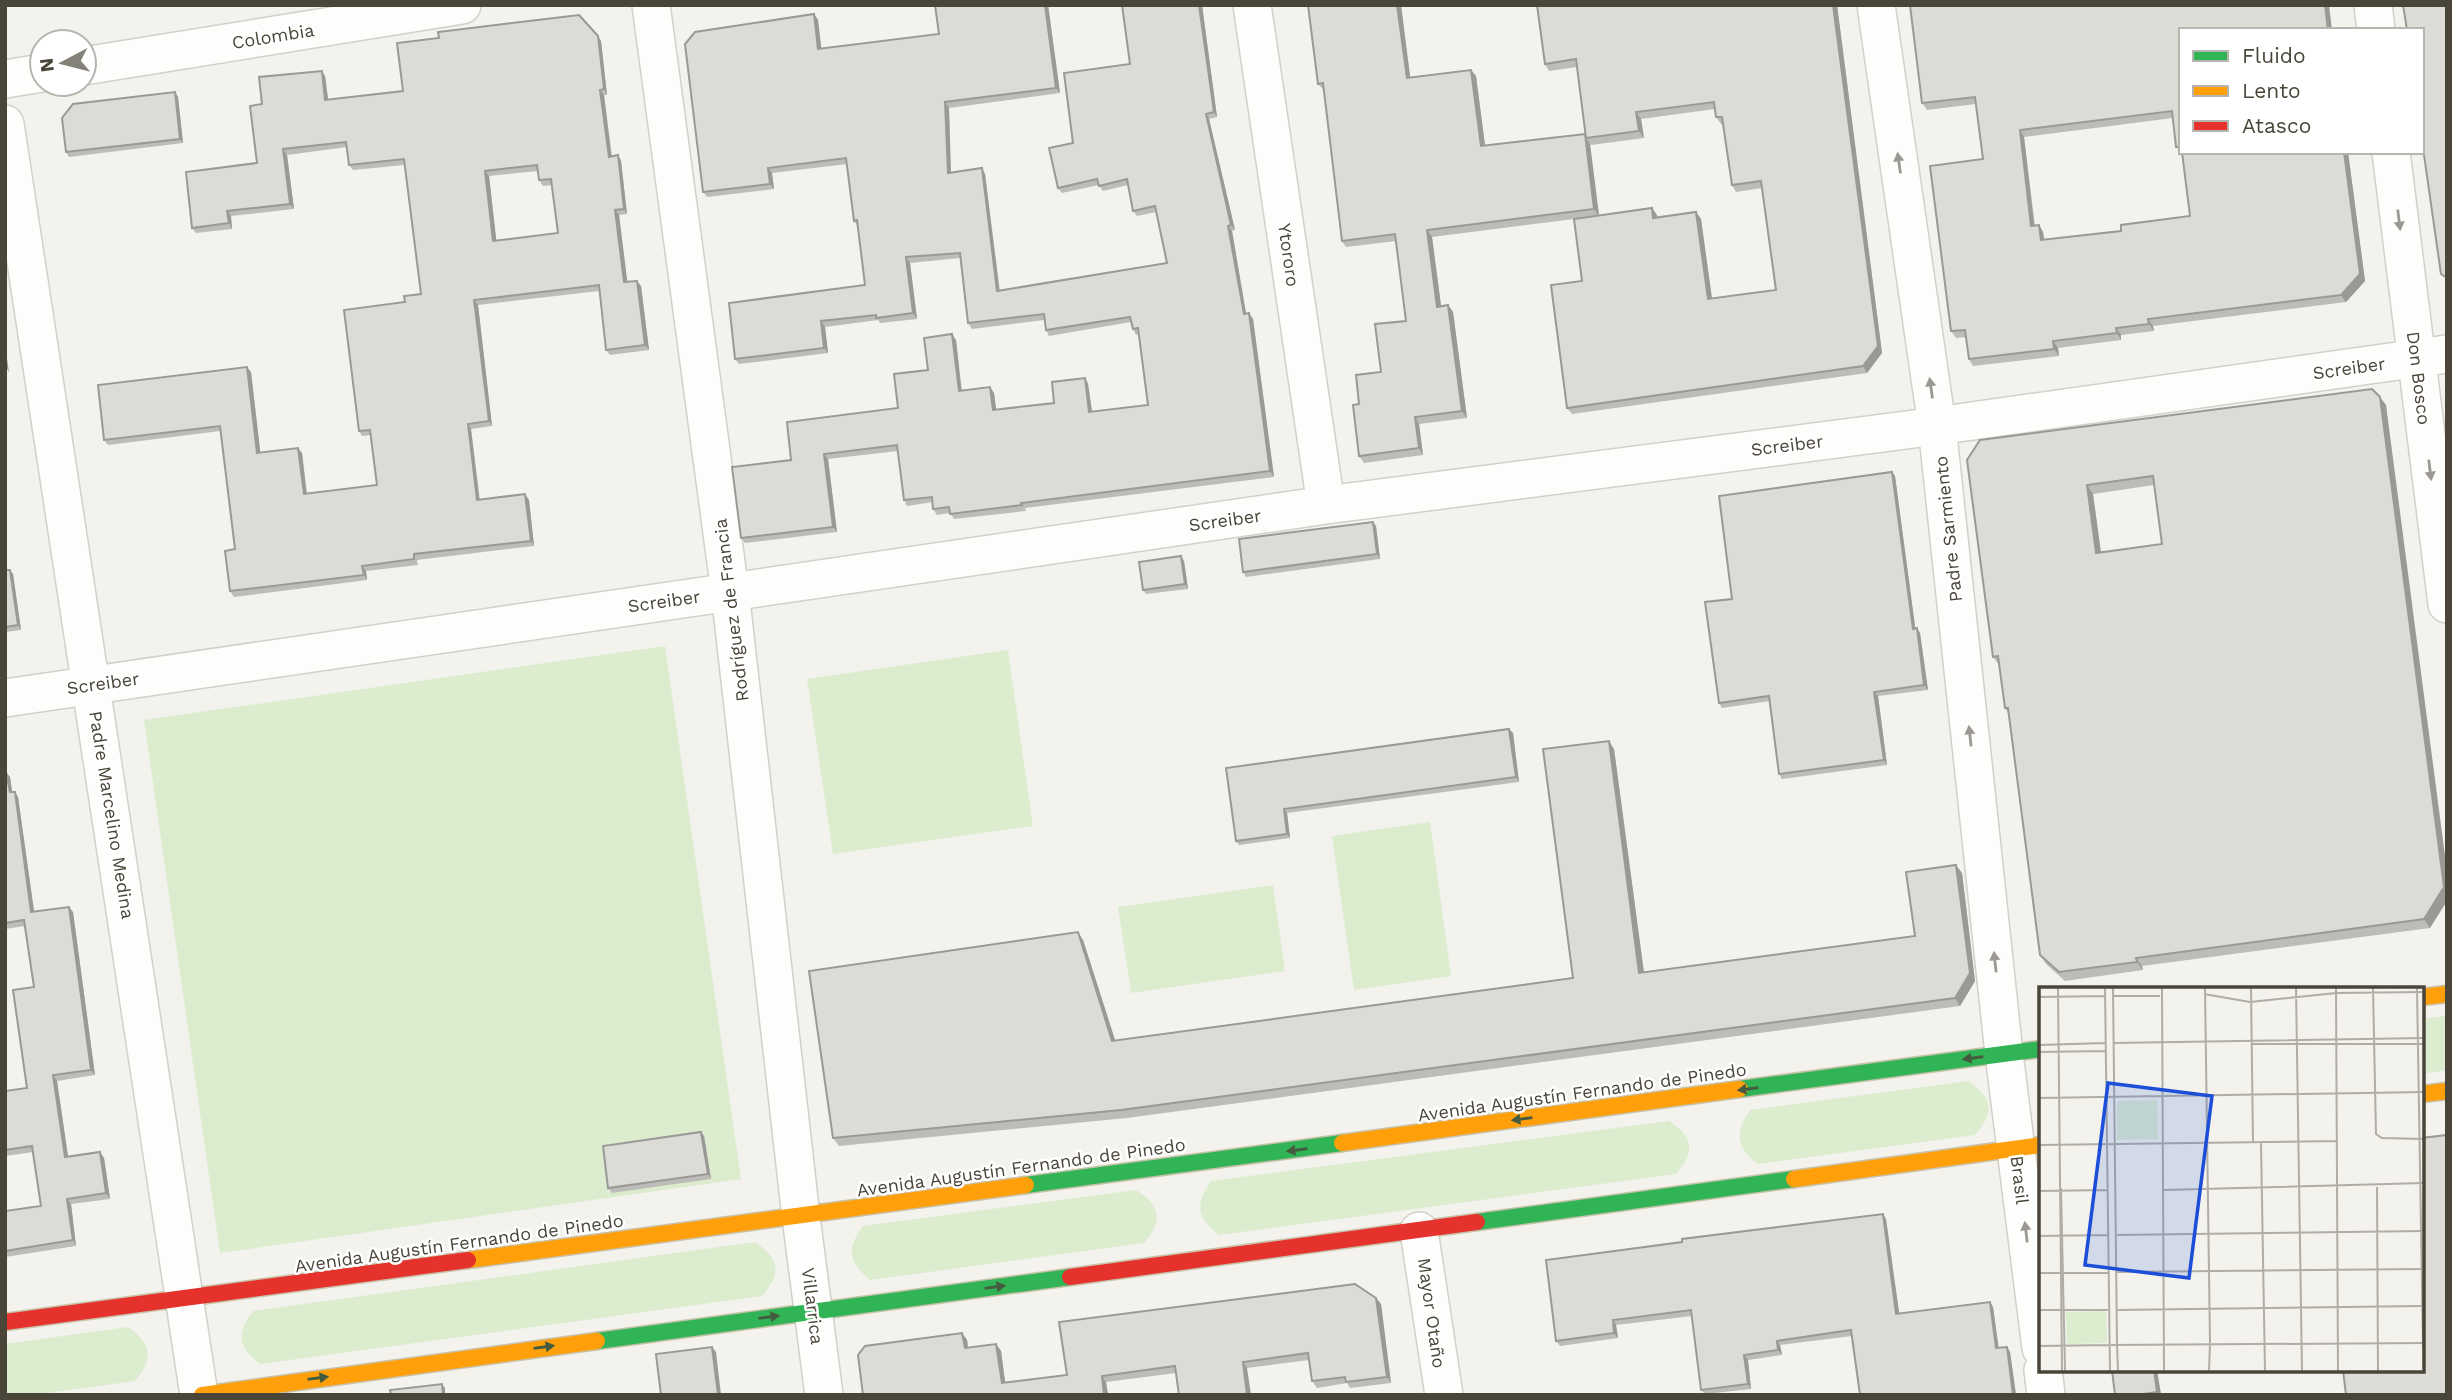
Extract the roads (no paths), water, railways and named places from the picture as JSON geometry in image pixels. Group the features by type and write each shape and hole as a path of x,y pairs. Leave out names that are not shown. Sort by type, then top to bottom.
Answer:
{"highway":[{"path":"2424,997 2447,994"},
{"name":"Avenida Augustín Fernando de Pinedo","path":"5,1321 801,1217 2039,1049"},
{"path":"2424,1094 2447,1091"},
{"path":"201,1395 2028,1147"}],"street":[{"name":"Colombia","path":"98,64 462,5"},
{"name":"Rodríguez de Francia","path":"651,5 730,592 801,1217"},
{"name":"Ytororo","path":"1252,5 1326,505"},
{"name":"Padre Sarmiento","path":"1876,5 1937,426 2004,1054"},
{"path":"2373,5 2376,28"},
{"path":"5,79 28,75"},
{"name":"Padre Marcelino Medina","path":"5,124 201,1395"},
{"name":"Don Bosco","path":"2391,154 2431,356 2447,604"},
{"name":"Screiber","path":"5,698 1326,505 1937,426 2431,356"},
{"name":"Brasil","path":"2004,1054 2028,1147 2039,1317"},
{"name":"Villarrica","path":"801,1217 824,1395"},
{"name":"Mayor Otaño","path":"1419,1231 1444,1395"},
{"path":"2043,1372 2046,1395"}]}
